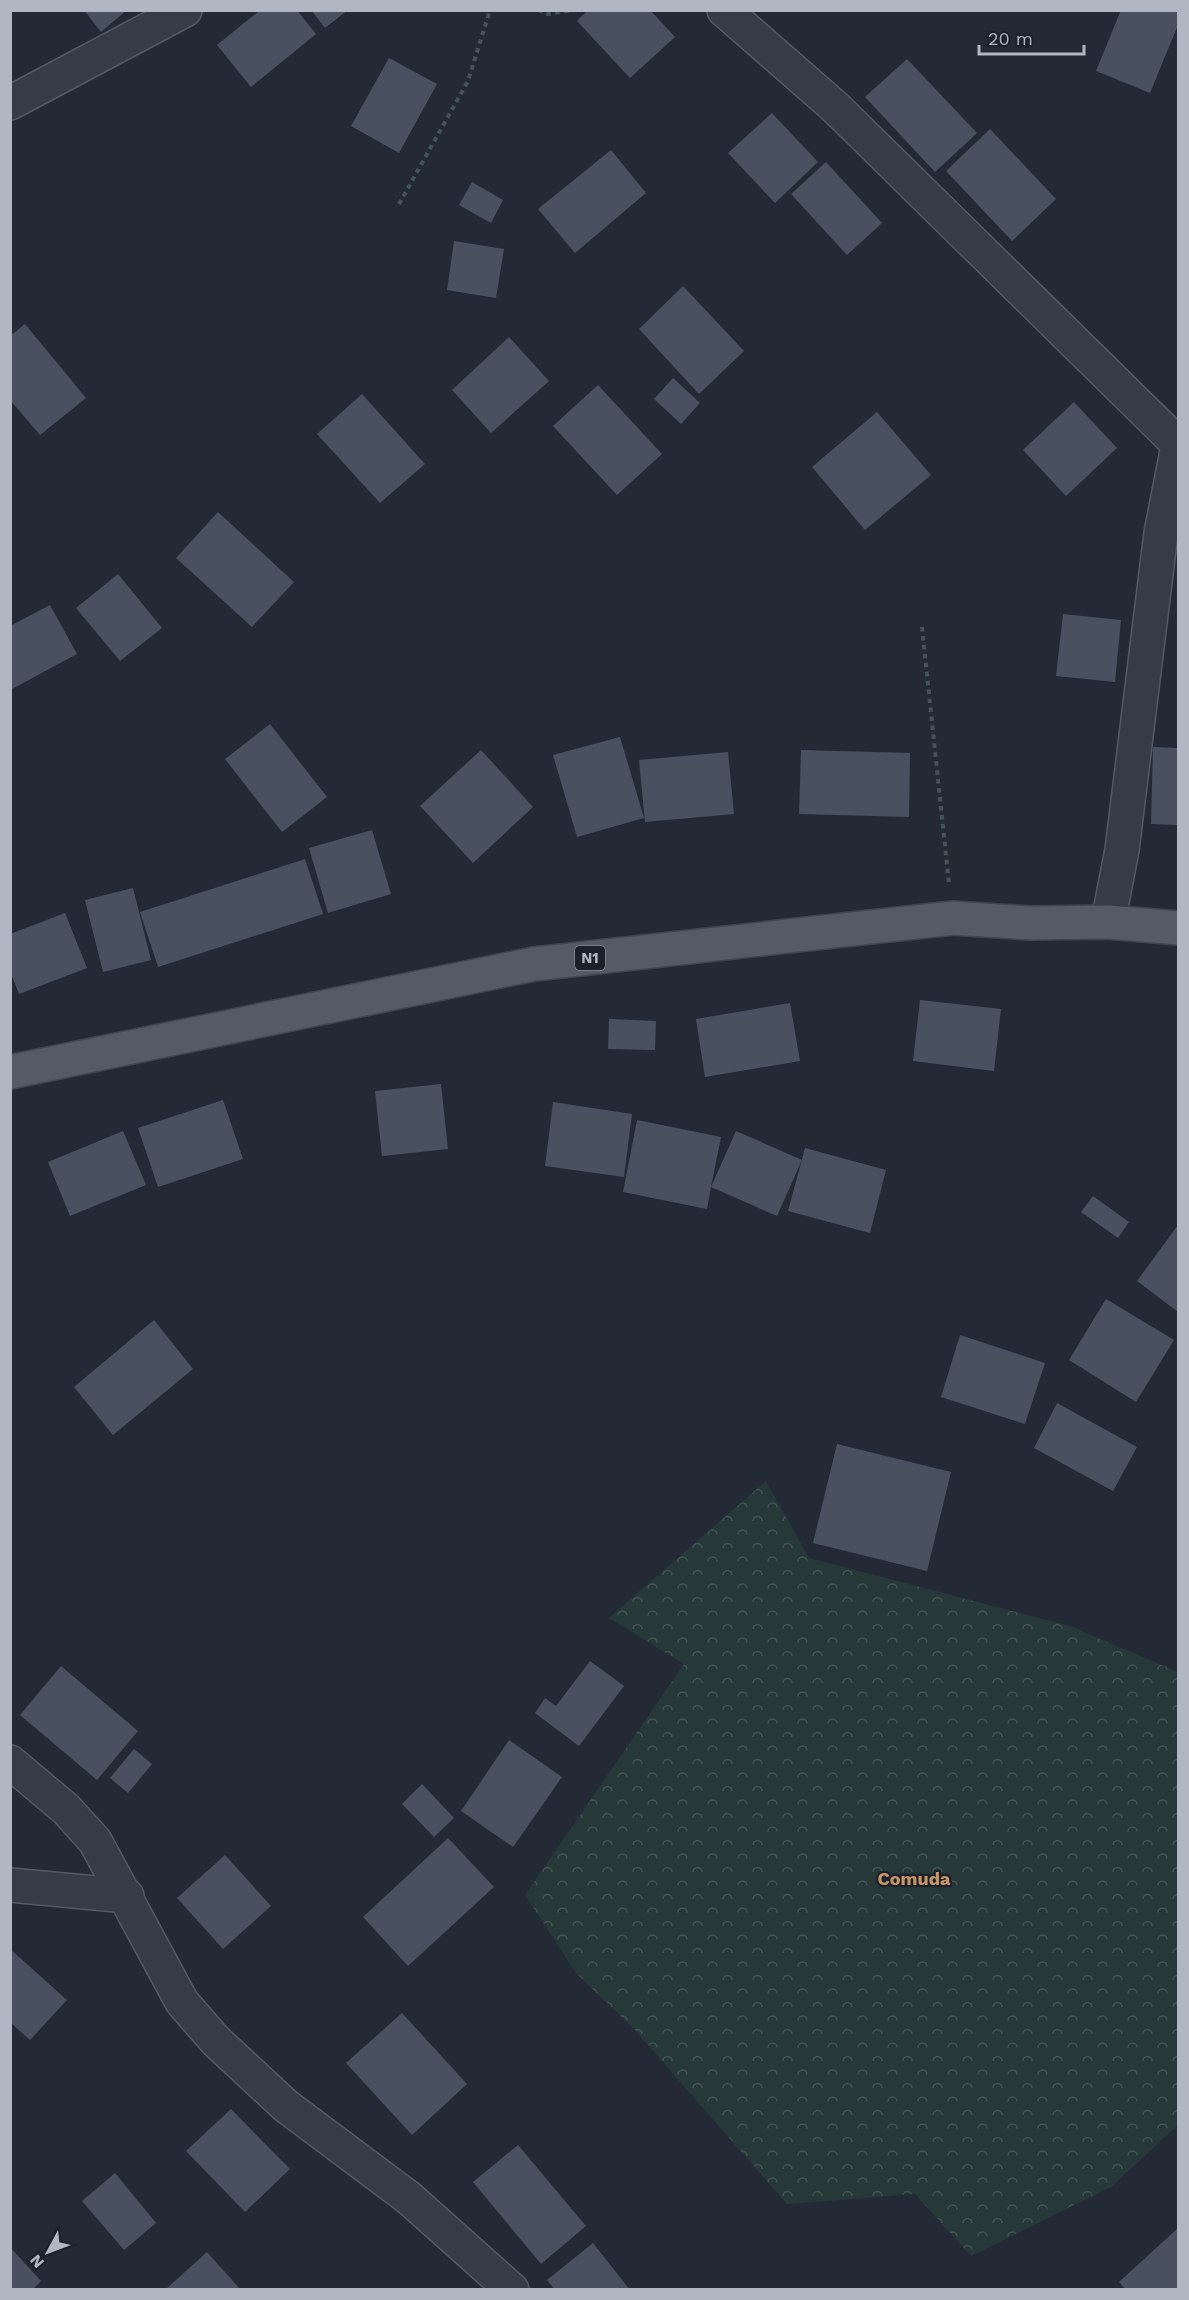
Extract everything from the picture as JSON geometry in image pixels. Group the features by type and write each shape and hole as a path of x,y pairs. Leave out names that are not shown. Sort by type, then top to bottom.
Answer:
{"main road":[{"name":"N1","path":"10,1072 534,964 953,918 1030,923 1108,922 1179,928"}],"street":[{"path":"10,103 185,10"},
{"path":"724,10 835,107 1179,445 1161,533 1122,850 1108,922"},
{"path":"10,1762 66,1809 95,1841 127,1896 182,2002 216,2041 286,2106 409,2198 512,2289"},
{"path":"10,1885 127,1896"}],"path":[{"path":"399,204 468,81 490,10"},
{"path":"538,10 548,14 573,10"},
{"path":"922,627 953,918"}],"green space":[{"path":"766,1481 809,1558 1070,1626 1178,1672 1178,2125 1111,2187 971,2256 915,2194 787,2204 634,2029 576,1973 525,1895 684,1664 609,1618"}],"building":[{"path":"84,10 127,10 101,32"},
{"path":"260,10 297,10 316,34 251,87 217,45"},
{"path":"311,10 348,10 325,28"},
{"path":"588,10 650,10 675,37 630,78 577,21"},
{"path":"1121,10 1178,11 1178,25 1150,93 1096,71"},
{"path":"389,58 437,84 399,153 351,126"},
{"path":"907,59 977,133 935,172 865,97"},
{"path":"772,113 818,162 775,203 728,153"},
{"path":"990,129 1056,199 1012,241 946,171"},
{"path":"611,150 646,193 575,253 538,209"},
{"path":"826,162 882,223 847,255 791,194"},
{"path":"472,182 503,200 491,223 459,205"},
{"path":"454,241 504,249 496,298 447,290"},
{"path":"683,286 744,351 699,394 639,329"},
{"path":"25,324 86,398 40,435 10,400 10,336"},
{"path":"509,337 549,381 491,433 452,390"},
{"path":"673,378 700,403 681,424 654,399"},
{"path":"598,385 662,454 617,495 553,426"},
{"path":"362,394 425,464 380,503 317,434"},
{"path":"1074,402 1117,448 1066,496 1023,450"},
{"path":"877,412 931,475 865,530 812,467"},
{"path":"218,512 294,582 252,627 176,558"},
{"path":"118,574 162,628 120,661 76,608"},
{"path":"50,605 77,654 10,690 10,626"},
{"path":"1063,614 1121,620 1115,682 1056,676"},
{"path":"270,724 327,797 282,832 225,759"},
{"path":"620,737 644,818 577,837 553,755"},
{"path":"1153,747 1178,748 1178,825 1151,824"},
{"path":"481,750 533,807 473,863 420,806"},
{"path":"801,750 910,753 909,817 799,814"},
{"path":"728,752 734,814 645,822 639,760"},
{"path":"372,830 391,894 328,913 309,848"},
{"path":"305,859 323,914 158,967 140,912"},
{"path":"133,888 151,960 103,972 85,900"},
{"path":"65,913 87,968 19,994 10,971 10,934"},
{"path":"920,1000 1001,1009 994,1071 913,1061"},
{"path":"790,1003 800,1061 705,1077 696,1019"},
{"path":"609,1019 656,1021 655,1050 608,1049"},
{"path":"441,1084 448,1149 382,1156 375,1091"},
{"path":"223,1100 243,1159 158,1187 138,1128"},
{"path":"553,1102 632,1114 624,1177 545,1166"},
{"path":"637,1120 721,1137 707,1209 623,1192"},
{"path":"123,1131 146,1185 70,1216 48,1162"},
{"path":"736,1131 802,1160 777,1216 711,1187"},
{"path":"805,1148 886,1170 870,1233 788,1211"},
{"path":"1093,1196 1129,1222 1118,1238 1081,1212"},
{"path":"1178,1225 1178,1312 1137,1281"},
{"path":"1106,1299 1174,1340 1136,1402 1069,1360"},
{"path":"154,1320 193,1369 113,1435 74,1387"},
{"path":"960,1335 1045,1363 1025,1424 941,1397"},
{"path":"1057,1403 1137,1447 1113,1491 1034,1448"},
{"path":"837,1444 951,1472 927,1571 813,1543"},
{"path":"590,1661 624,1686 579,1746 535,1713 545,1698 556,1706"},
{"path":"61,1666 138,1731 97,1780 20,1715"},
{"path":"509,1740 562,1777 513,1847 461,1811"},
{"path":"134,1749 152,1764 128,1793 110,1778"},
{"path":"422,1784 454,1818 434,1837 402,1804"},
{"path":"448,1838 494,1887 408,1966 363,1917"},
{"path":"225,1855 271,1906 223,1949 177,1898"},
{"path":"10,1949 67,2000 30,2040 10,2022"},
{"path":"402,2013 467,2084 412,2135 346,2063"},
{"path":"231,2109 290,2169 245,2212 186,2151"},
{"path":"518,2145 586,2226 541,2264 473,2182"},
{"path":"115,2173 156,2223 124,2250 82,2201"},
{"path":"1178,2228 1178,2290 1126,2290 1119,2282"},
{"path":"593,2243 630,2290 555,2290 547,2280"},
{"path":"10,2247 41,2281 32,2290 10,2290"},
{"path":"207,2252 241,2290 165,2290"}],"district":[{"name":"Comuda","path":"914,1878"}]}
